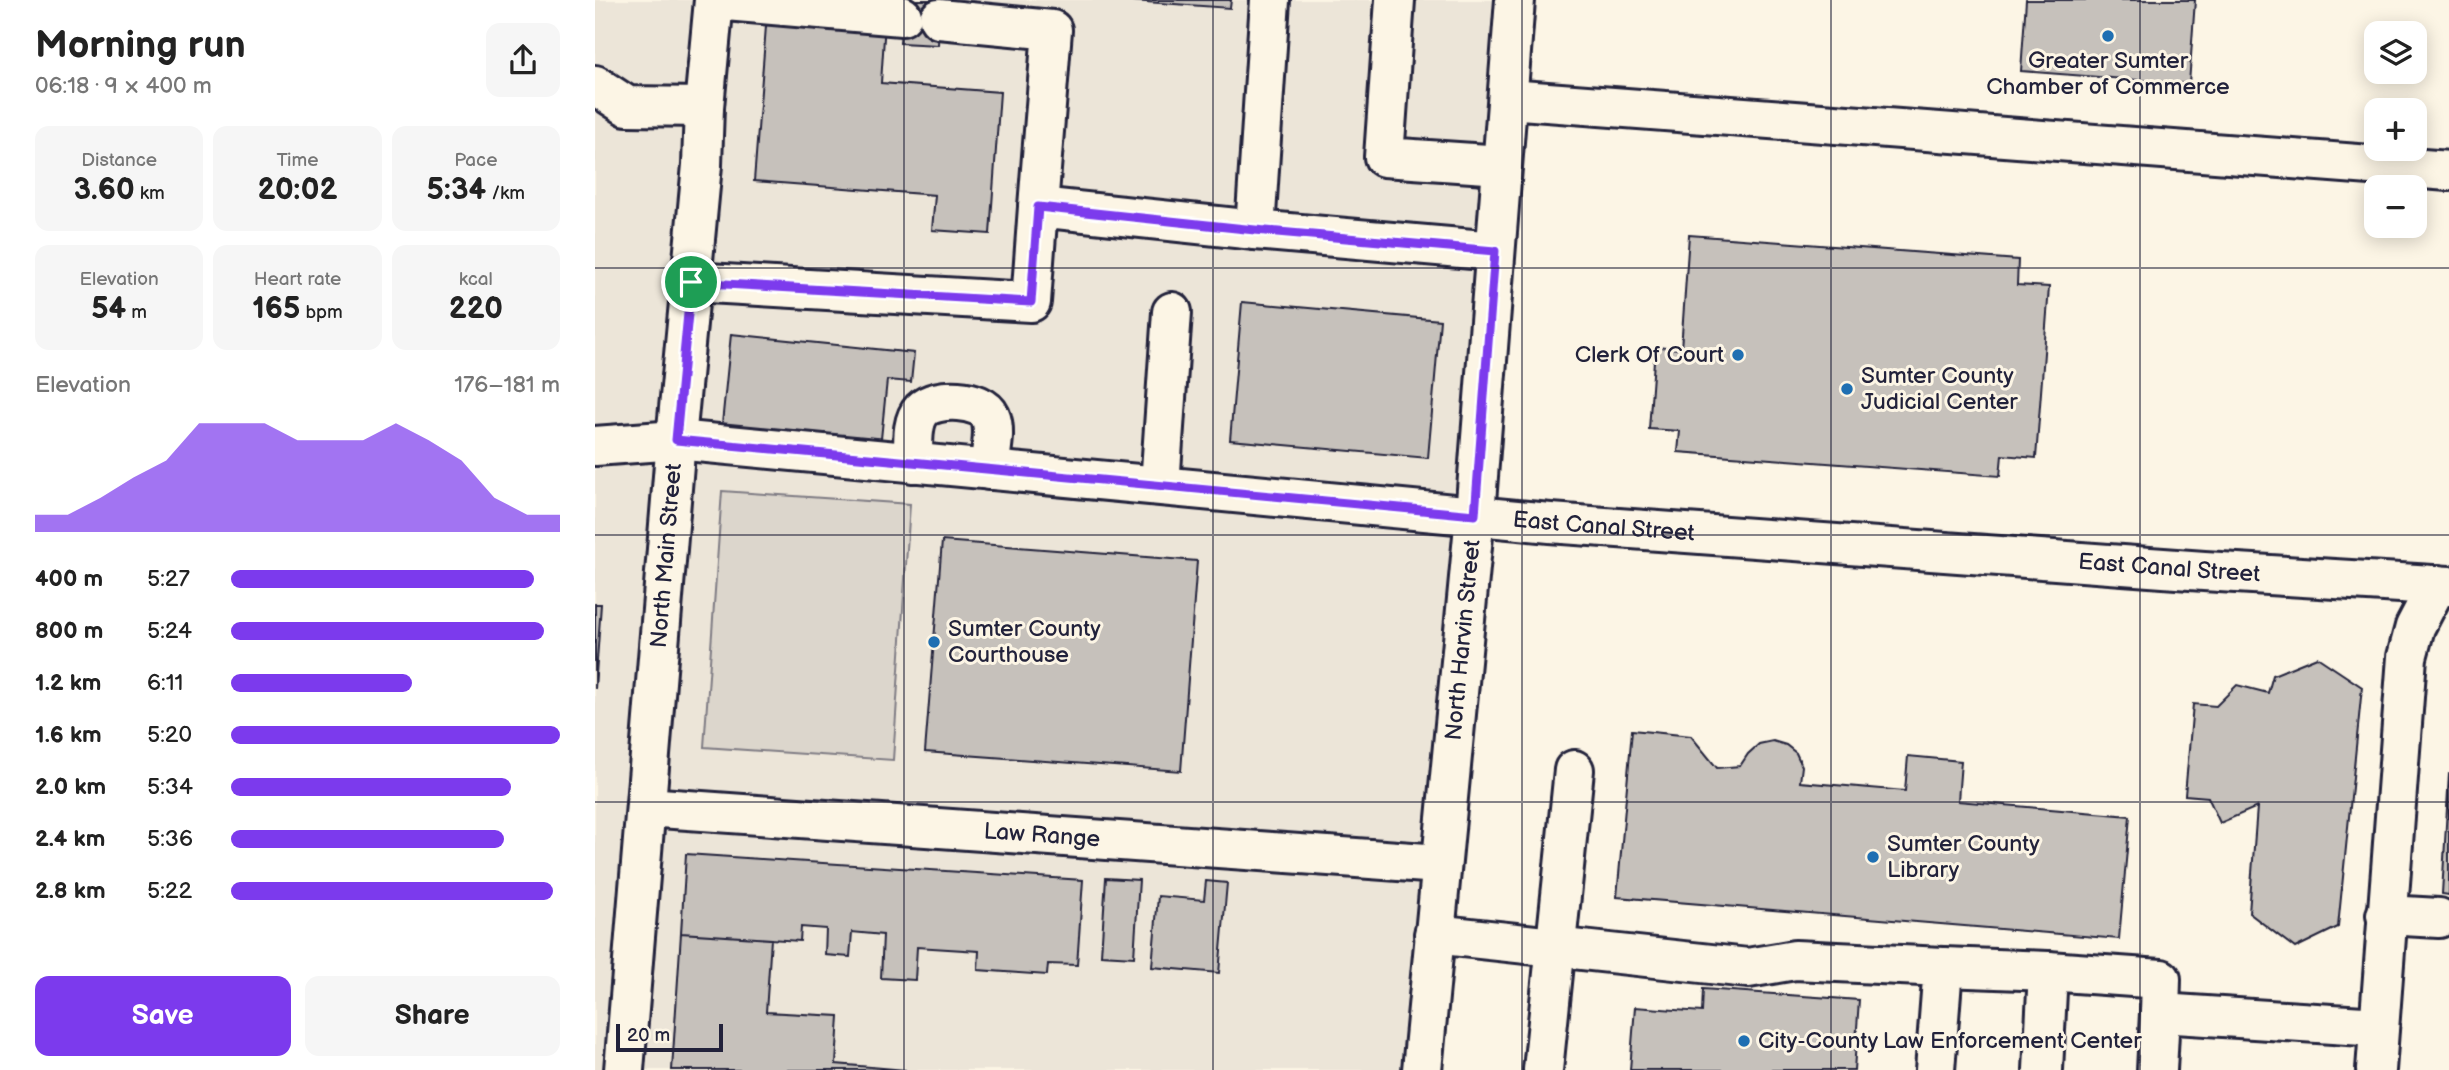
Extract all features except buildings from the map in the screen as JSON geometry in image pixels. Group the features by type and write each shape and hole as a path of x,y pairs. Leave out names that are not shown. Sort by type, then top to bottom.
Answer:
{"street":[{"path":"691,282 1031,302 1052,30 714,0"},
{"name":"North Main Street","path":"624,1070 714,0"},
{"path":"1255,230 1270,0"},
{"path":"1395,0 1384,157 1502,165"},
{"name":"North Harvin Street","path":"1422,1070 1475,515 1515,0"},
{"path":"595,85 627,106 704,107"},
{"path":"1508,99 2449,171"},
{"path":"1038,207 1495,251"},
{"path":"1160,485 1172,312"},
{"path":"913,463 914,426 922,410 939,401 975,402 989,413 993,426 989,470"},
{"name":"East Canal Street","path":"595,446 676,440 1550,523 2443,586"},
{"path":"2376,1070 2407,657 2415,626 2443,586"},
{"path":"1543,1070 1574,770"},
{"name":"Law Range","path":"646,807 1440,864"},
{"path":"2386,915 2439,918"},
{"path":"1434,934 1748,968 1795,960 2161,979 2157,1070"},
{"path":"1935,1070 1943,967"},
{"path":"2043,1070 2047,971"},
{"path":"2160,1013 2378,1027"}],"shaded area":[{"path":"595,0 1500,0 1422,1070 595,1070"},
{"path":"722,491 910,504 893,760 704,747"}],"place":[{"name":"Greater Sumter Chamber of Commerce","path":"2108,36"},
{"name":"Clerk Of Court","path":"1738,355"},
{"name":"Sumter County Judicial Center","path":"1847,389"},
{"name":"Sumter County Courthouse","path":"934,642"},
{"name":"Sumter County Library","path":"1873,857"},
{"name":"City-County Law Enforcement Center","path":"1744,1041"}],"route":[{"path":"1038,207 1495,251 1475,515 676,440 691,282 1031,302 1038,207"}]}
